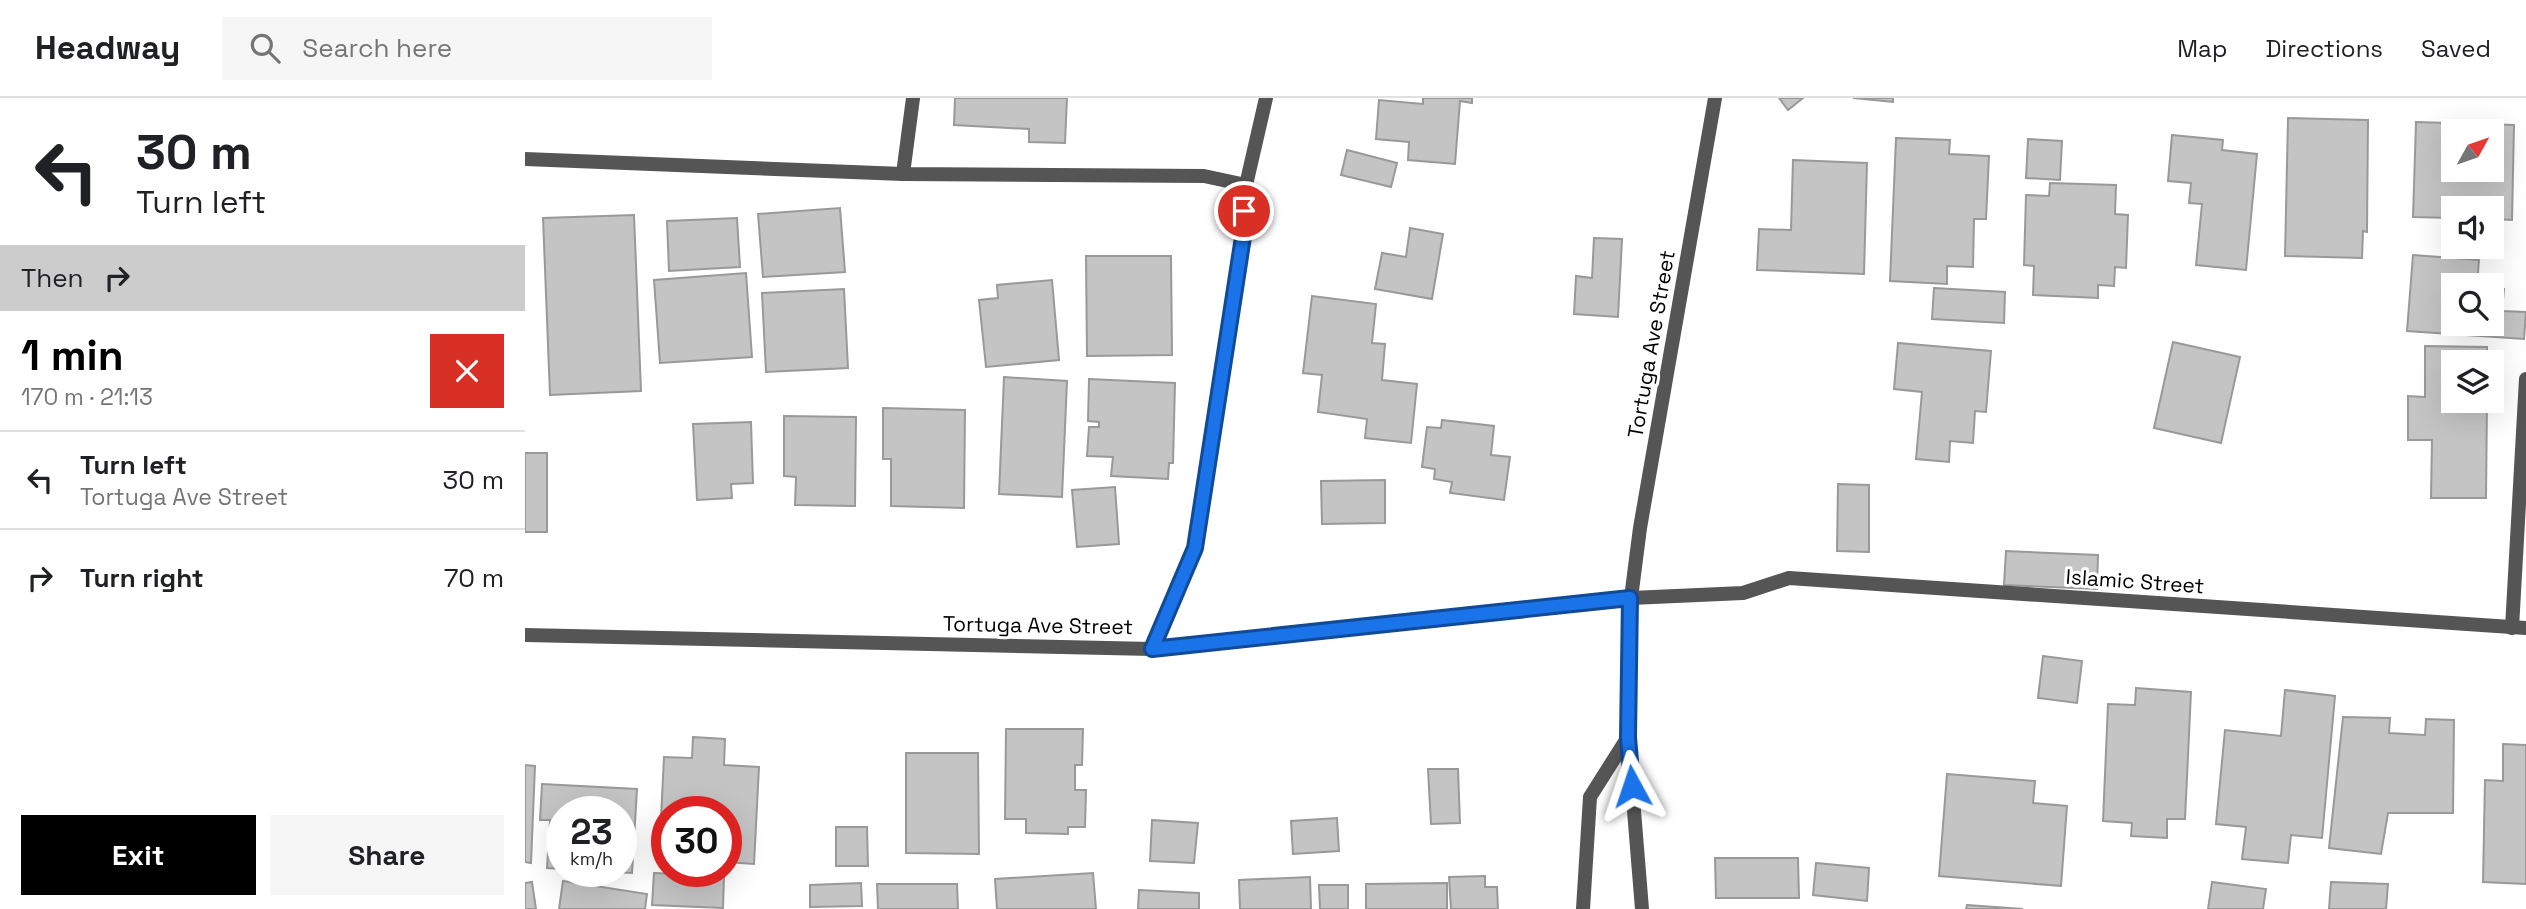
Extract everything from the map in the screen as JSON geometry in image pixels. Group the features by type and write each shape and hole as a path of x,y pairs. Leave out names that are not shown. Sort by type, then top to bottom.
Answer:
{"street":[{"path":"902,174 912,98"},
{"path":"1152,649 1195,548 1243,237 1246,186 1266,98"},
{"name":"Tortuga Ave Street","path":"1642,909 1628,737 1630,598 1715,98"},
{"path":"525,159 902,174 1204,176 1246,186"},
{"path":"2519,628 2526,379"},
{"name":"Islamic Street","path":"1630,598 1743,593 1789,578 2519,628"},
{"name":"Tortuga Ave Street","path":"525,635 1152,649 1630,598"},
{"path":"1583,909 1590,797 1628,737"}],"building":[{"path":"955,98 1067,98 1065,143 1029,142 1029,129 954,125"},
{"path":"1423,98 1472,98 1472,103 1460,101 1455,164 1408,160 1409,142 1376,139 1379,100 1423,104"},
{"path":"1779,98 1803,98 1788,110"},
{"path":"1853,98 1893,98 1893,102"},
{"path":"2288,118 2368,120 2367,232 2363,231 2362,258 2285,256"},
{"path":"2416,122 2441,123 2441,182 2504,182 2504,125 2514,125 2512,220 2504,220 2504,196 2441,196 2441,218 2413,217"},
{"path":"2172,135 2223,140 2222,150 2257,154 2246,270 2196,265 2202,204 2189,203 2191,183 2168,181"},
{"path":"1896,138 1950,140 1949,154 1989,156 1986,219 1974,219 1973,267 1947,266 1947,284 1890,281"},
{"path":"2028,139 2062,141 2060,180 2026,178"},
{"path":"1347,150 1397,163 1391,187 1341,175"},
{"path":"1793,160 1867,163 1864,274 1757,270 1759,229 1791,230"},
{"path":"2050,183 2116,185 2115,214 2128,215 2126,268 2115,267 2114,286 2098,285 2098,298 2033,295 2034,266 2024,265 2026,195 2049,196"},
{"path":"840,208 845,272 763,277 758,214"},
{"path":"634,215 641,391 550,395 543,218"},
{"path":"737,218 740,267 669,271 667,221"},
{"path":"1410,228 1443,234 1432,299 1375,289 1382,253 1406,257"},
{"path":"1594,238 1622,239 1618,317 1574,314 1576,276 1592,278"},
{"path":"2413,255 2479,260 2478,273 2441,273 2441,333 2407,331"},
{"path":"1086,256 1171,256 1172,355 1087,356"},
{"path":"746,273 752,357 660,363 654,280"},
{"path":"1052,280 1059,360 986,367 979,300 998,298 997,285"},
{"path":"1934,288 2005,292 2004,323 1932,319"},
{"path":"844,289 848,368 766,372 762,293"},
{"path":"1312,296 1376,304 1372,343 1385,344 1382,380 1417,384 1411,443 1365,438 1367,419 1318,412 1322,375 1303,373"},
{"path":"2504,311 2526,312 2524,339 2480,336 2504,336"},
{"path":"2173,342 2240,357 2221,443 2154,428"},
{"path":"1898,343 1991,351 1986,412 1975,411 1973,443 1950,441 1949,462 1916,459 1922,392 1894,389"},
{"path":"2425,346 2487,347 2487,350 2441,350 2441,413 2487,413 2486,498 2431,498 2432,440 2408,440 2408,396 2425,397"},
{"path":"1004,377 1067,381 1062,497 999,494"},
{"path":"1089,379 1175,383 1173,463 1169,463 1168,479 1111,476 1113,457 1087,456 1089,427 1099,427 1099,422 1088,421"},
{"path":"883,408 965,410 964,508 891,506 891,459 883,459"},
{"path":"784,416 856,417 855,506 795,505 796,477 784,476"},
{"path":"1442,420 1494,426 1491,455 1510,457 1504,500 1450,493 1452,482 1434,479 1435,469 1422,467 1427,427 1441,428"},
{"path":"751,422 753,483 731,484 732,498 697,500 693,424"},
{"path":"525,453 547,453 547,532 525,532"},
{"path":"1385,480 1385,523 1322,524 1321,481"},
{"path":"1838,484 1869,485 1869,552 1837,551"},
{"path":"1115,487 1119,544 1077,547 1072,490"},
{"path":"2006,551 2098,555 2097,589 2004,585"},
{"path":"2043,656 2082,661 2077,703 2038,698"},
{"path":"2136,688 2191,692 2185,819 2167,819 2167,838 2131,836 2132,823 2103,821 2108,704 2135,705"},
{"path":"2285,690 2335,696 2322,838 2291,835 2288,863 2242,859 2246,827 2216,824 2225,730 2281,736"},
{"path":"2343,717 2390,718 2389,733 2425,735 2426,719 2454,720 2453,813 2388,813 2381,854 2329,848"},
{"path":"1006,729 1083,729 1082,765 1075,765 1075,790 1086,790 1085,827 1068,827 1068,834 1026,833 1026,819 1005,819"},
{"path":"693,737 725,739 724,765 759,767 754,864 742,863 742,796 662,796 664,757 692,758"},
{"path":"2503,744 2526,745 2526,884 2483,882 2485,780 2503,781"},
{"path":"906,753 978,753 979,854 906,853"},
{"path":"525,765 535,766 531,863 525,862"},
{"path":"1428,769 1458,769 1460,823 1431,824"},
{"path":"1947,774 2035,781 2033,803 2067,806 2061,886 1939,876"},
{"path":"542,784 637,789 637,796 546,796 546,820 540,820"},
{"path":"1337,818 1339,851 1293,854 1291,821"},
{"path":"1152,820 1198,823 1194,863 1150,861"},
{"path":"836,827 867,827 868,866 836,866"},
{"path":"1715,858 1798,858 1799,898 1716,898"},
{"path":"1816,863 1869,868 1867,901 1813,895"},
{"path":"1093,873 1096,909 997,909 995,879"},
{"path":"1485,876 1485,887 1497,887 1498,909 1451,909 1449,877"},
{"path":"1310,877 1311,909 1240,909 1239,880"},
{"path":"532,882 536,909 525,909 525,883"},
{"path":"2212,882 2266,889 2263,909 2208,909"},
{"path":"2331,882 2388,884 2386,909 2329,909"},
{"path":"861,883 862,906 810,907 810,885"},
{"path":"1447,883 1447,909 1366,909 1366,884"},
{"path":"877,884 957,884 958,909 878,909"},
{"path":"1319,885 1348,885 1348,909 1320,909"},
{"path":"562,887 602,887 647,894 645,909 559,909"},
{"path":"653,887 724,887 723,908 652,905"},
{"path":"1139,890 1199,893 1199,909 1138,909"},
{"path":"1967,905 2023,909 1966,909"}],"route":[{"path":"1244,211 1243,237 1195,548 1152,649 1630,598 1628,737 1632,786"}]}
